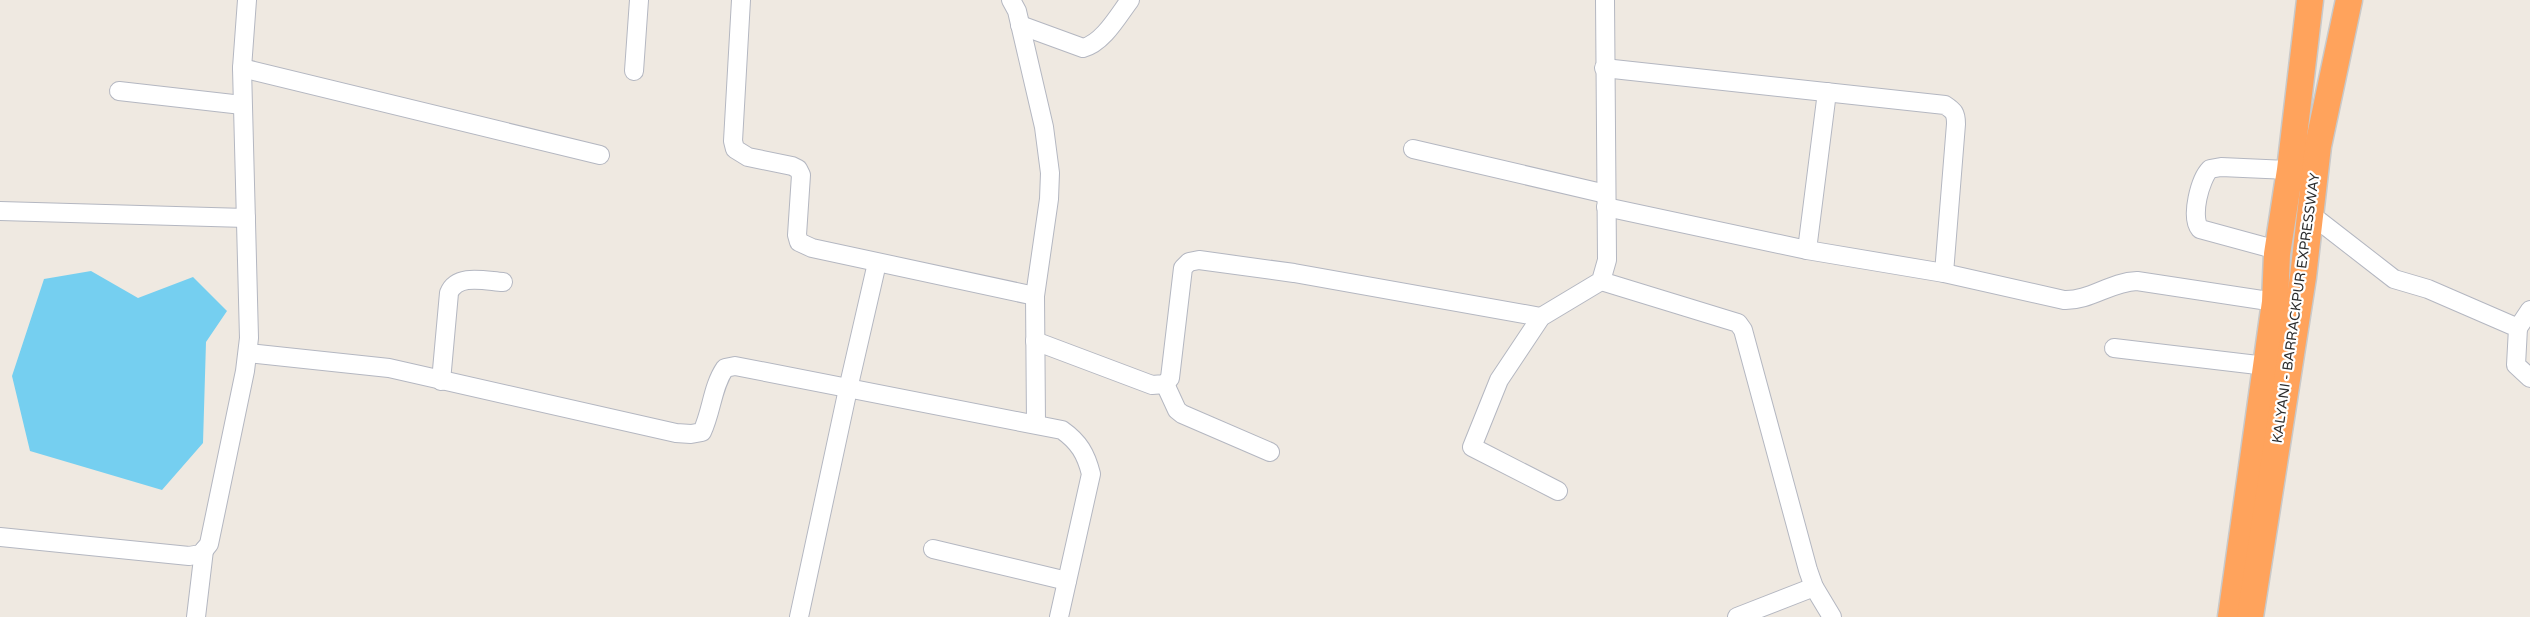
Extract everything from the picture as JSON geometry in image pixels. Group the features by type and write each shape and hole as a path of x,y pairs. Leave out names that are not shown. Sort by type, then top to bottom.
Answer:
{"highway":[{"name":"KALYANI - BARRACKPUR EXPRESSWAY","path":"2231,617 2275,302 2277,250 2290,170 2310,0"},
{"name":"KALYANI - BARRACKPUR EXPRESSWAY","path":"2250,617 2273,482 2302,277 2318,146 2349,0"}],"street":[{"path":"0,537 189,556 201,554 209,544 248,354 242,105 242,68 247,0"},
{"path":"634,71 639,0"},
{"path":"741,0 733,141 735,149 748,157 792,166 798,169 801,175 797,235 799,242 806,247 1035,296"},
{"path":"1011,0 1020,25 1044,127 1050,173 1049,199 1035,296 1036,424"},
{"path":"1020,25 1084,48 1092,46 1099,39 1130,0"},
{"path":"1558,492 1472,447 1499,380 1541,317 1601,281 1607,260 1604,68 1605,0"},
{"path":"242,68 600,155"},
{"path":"1604,68 1945,105 1956,114 1944,273"},
{"path":"119,91 242,105"},
{"path":"1807,250 1827,92"},
{"path":"1414,149 1606,201 1807,250 1944,273 2064,300 2082,299 2115,284 2137,281 2275,302"},
{"path":"2277,250 2200,229 2196,218 2200,184 2210,169 2221,167 2290,170"},
{"path":"0,211 246,218"},
{"path":"2309,213 2394,279 2428,289 2518,328"},
{"path":"1035,341 1152,385 1165,384 1170,378 1183,268 1189,262 1199,260 1294,273 1541,317"},
{"path":"799,617 877,263"},
{"path":"441,381 451,287 459,281 467,280 503,282"},
{"path":"1601,281 1738,324 1743,330 1814,587 1832,617"},
{"path":"2530,310 2518,328 2516,365 2530,378"},
{"path":"2114,348 2266,366"},
{"path":"248,354 371,365 691,434 702,432 708,420 718,379 725,368 735,366 750,367 848,389 1062,430 1076,439 1087,456 1090,474 1059,617"},
{"path":"1165,384 1177,410 1182,414 1270,452"},
{"path":"196,617 204,550"},
{"path":"934,550 1067,581"},
{"path":"1737,617 1814,587"}],"water":[{"path":"91,271 138,298 193,277 227,311 206,342 203,443 162,490 30,451 12,376 44,279"}]}
